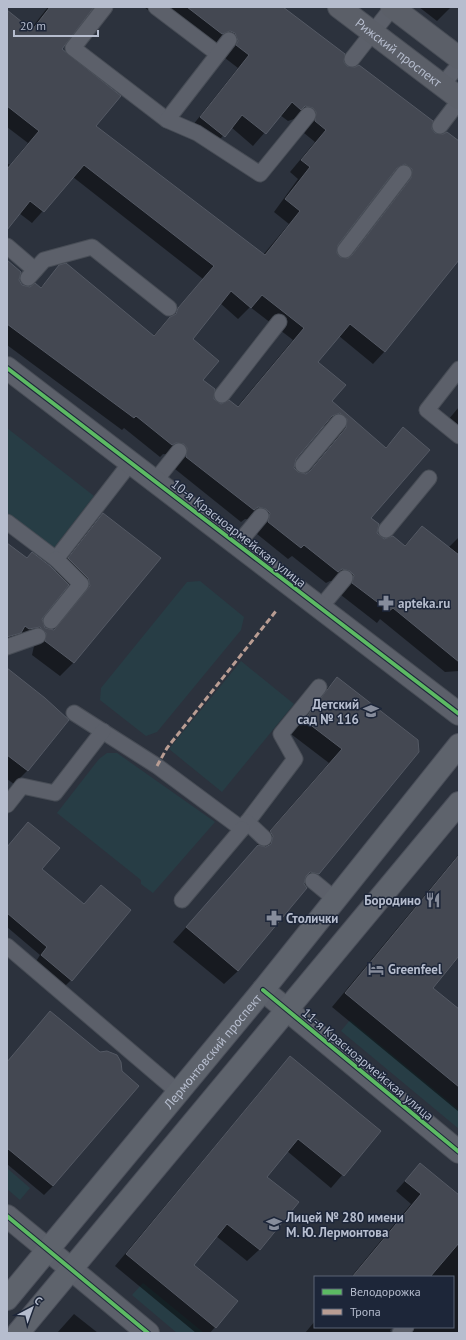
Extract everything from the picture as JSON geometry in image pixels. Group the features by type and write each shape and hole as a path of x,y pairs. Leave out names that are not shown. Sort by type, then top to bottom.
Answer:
{"main road":[{"path":"392,7 459,58"},
{"name":"Рижский проспект","path":"342,8 453,95"},
{"name":"Лермонтовский проспект","path":"7,1299 263,990 459,745"},
{"path":"18,1333 459,804"}],"street":[{"name":"10-я Красноармейская улица","path":"7,368 459,714"},
{"name":"11-я Красноармейская улица","path":"263,990 459,1152"},
{"path":"7,1216 148,1333"}],"lane":[{"path":"105,7 73,48 167,120 197,133 260,174 308,115"},
{"path":"156,7 218,54"},
{"path":"352,59 392,7"},
{"path":"167,120 229,40"},
{"path":"440,126 453,95 459,66"},
{"path":"345,250 404,173"},
{"path":"7,246 32,274 44,260 92,247 169,308"},
{"path":"222,395 279,322"},
{"path":"459,369 427,410 459,436"},
{"path":"303,465 339,422"},
{"path":"155,481 179,451"},
{"path":"56,560 131,462"},
{"path":"386,530 429,478"},
{"path":"237,544 261,516"},
{"path":"7,522 56,560 81,584 51,621"},
{"path":"320,608 345,578"},
{"path":"7,647 38,636"},
{"path":"182,900 244,826 295,759 281,734 319,687"},
{"path":"74,713 157,766 244,826 264,838"},
{"path":"7,805 22,786 55,793 103,731"},
{"path":"313,881 336,900"},
{"path":"7,946 178,1092"}],"shaded area":[{"path":"7,428 94,496 53,549 7,513"},
{"path":"200,581 244,617 241,630 157,732 146,736 100,700 101,688 187,582"},
{"path":"241,661 294,704 222,792 169,749"},
{"path":"107,753 117,753 215,822 153,893 141,884 141,880 57,813 99,759"},
{"path":"350,1020 459,1110 459,1129 341,1031"},
{"path":"7,1168 30,1188 20,1200 7,1189"},
{"path":"143,1283 204,1333 177,1333 132,1295"}],"building":[{"path":"50,7 94,7 62,49 121,96 96,126 265,255 300,211 285,199 310,167 301,160 326,130 315,121 316,112 313,108 305,106 301,110 292,102 266,134 242,115 225,137 200,117 249,55 236,45 238,41 235,33 230,31 222,34 187,7 283,7 345,54 344,62 347,66 355,67 359,65 433,121 432,129 435,133 443,134 447,132 459,141 459,260 385,352 350,324 318,362 346,385 332,401 386,448 403,427 430,450 371,518 379,524 377,533 384,539 393,536 405,546 422,526 459,555 459,662 393,608 389,611 352,583 354,575 350,571 342,569 338,572 304,545 301,548 268,522 270,513 266,509 258,507 254,510 186,457 187,448 184,444 176,443 172,445 136,416 134,418 7,324 7,260 21,272 19,280 22,285 30,287 35,283 41,288 59,265 66,263 154,336 170,317 176,314 178,308 214,266 84,165 44,212 30,201 7,230 7,169 39,131 7,106 7,10 32,30","holes":["405,164 412,169 411,178 352,255 348,258 340,257 337,253 338,245 397,168","231,291 251,308 262,295 304,328 238,407 229,400 221,404 214,399 215,389 203,380 219,361 193,339","340,413 347,419 346,428 310,471 306,474 298,472 294,468 296,459 332,416"]},
{"path":"103,513 161,558 74,663 45,641 46,633 40,627 29,629 25,626 21,633 7,637 7,543 27,558 32,552 50,566 69,585 42,619 45,628 54,630 90,586 88,578 68,558"},
{"path":"7,668 45,698 69,720 28,771 7,755"},
{"path":"337,677 418,740 419,752 319,874 310,872 306,876 304,884 307,888 238,971 186,927 258,845 266,847 271,844 273,836 270,831 342,749 304,720"},
{"path":"28,822 60,848 42,869 84,904 101,885 131,910 72,981 41,955 47,947 7,913 7,847"},
{"path":"459,855 459,956 433,988 459,1009 459,1087 345,993"},
{"path":"50,1011 100,1052 107,1051 117,1055 121,1062 122,1071 139,1086 53,1186 7,1148 7,1062"},
{"path":"290,1056 381,1131 344,1176 298,1139 267,1177 299,1202 260,1250 227,1224 194,1265 238,1301 216,1328 126,1254"},
{"path":"420,1163 459,1195 459,1243 431,1276 353,1276 421,1194 405,1181"}],"marked path":[{"path":"157,766 167,748 276,611"}],"cycle path":[{"path":"7,368 459,714"},
{"path":"263,990 459,1152"},
{"path":"7,1216 148,1333"}],"place":[{"name":"apteka.ru","path":"386,603"},
{"name":"Детский сад № 116","path":"371,711"},
{"name":"Бородино","path":"433,900"},
{"name":"Столички","path":"274,918"},
{"name":"Greenfeel","path":"376,969"},
{"name":"Лицей № 280 имени М. Ю. Лермонтова","path":"274,1224"}]}
